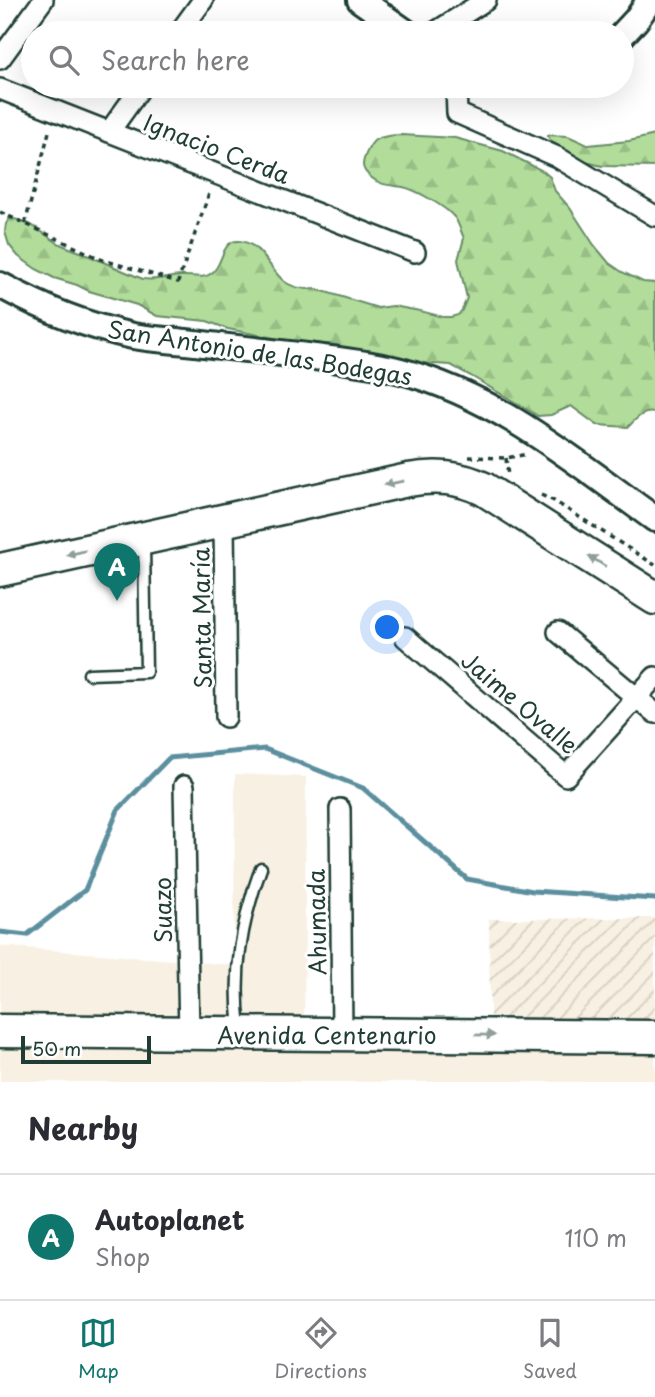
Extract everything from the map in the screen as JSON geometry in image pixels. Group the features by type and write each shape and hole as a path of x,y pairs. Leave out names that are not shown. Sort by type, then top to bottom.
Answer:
{"main road":[{"path":"0,570 422,478 441,477 456,479 484,489 655,598"},
{"name":"Avenida Centenario","path":"0,1031 655,1037"}],"street":[{"path":"28,21 43,0"},
{"path":"188,21 203,0"},
{"path":"360,0 390,21"},
{"path":"453,21 486,0"},
{"path":"634,22 649,0"},
{"path":"0,59 21,30"},
{"name":"Ignacio Cerda","path":"0,89 21,97"},
{"name":"Ignacio Cerda","path":"23,98 415,252"},
{"path":"109,132 133,98"},
{"path":"456,98 457,113 558,157 655,216"},
{"name":"San Antonio de las Bodegas","path":"0,285 27,300 80,321 135,336 374,365 413,374 450,387 479,399 532,430 655,519"},
{"name":"Santa María","path":"224,520 226,717"},
{"path":"558,632 655,713"},
{"name":"Jaime Ovalle","path":"405,637 566,776 655,677"},
{"name":"Suazo","path":"184,786 189,1033"},
{"name":"Ahumada","path":"340,809 342,1034"}],"lane":[{"path":"89,674 146,672 144,537"},
{"path":"240,1033 237,1009 238,960 246,912 261,868"}],"path":[{"path":"25,224 54,110"},
{"path":"0,212 103,260 178,282 216,174"},
{"path":"465,457 506,458 557,448"},
{"path":"506,458 508,480"},
{"path":"531,491 554,501 655,565"}],"shaded area":[{"path":"235,774 306,777 304,1046 655,1051 655,1082 0,1082 0,946 234,965"},
{"path":"655,918 655,1022 490,1023 489,919"}],"green space":[{"path":"402,135 455,138 503,151 543,171 550,177 555,191 609,263 643,282 655,283 655,413 643,414 628,427 597,425 571,406 551,415 538,416 451,365 362,354 336,345 284,340 228,329 207,321 157,316 137,305 89,291 36,269 18,256 9,245 5,232 9,219 24,222 62,245 143,279 208,275 216,269 228,245 237,241 245,242 252,245 280,277 292,286 316,289 378,308 393,306 443,317 458,315 467,298 458,260 464,238 455,218 438,204 416,192 375,181 363,167 365,155 375,140"},
{"path":"547,135 568,136 588,145 655,135 655,167 602,166 582,161 551,141"}],"waterway":[{"path":"0,932 27,935 85,890 118,810 169,758 265,749 363,788 467,879 533,891 655,899"}],"place":[{"name":"Autoplanet","path":"117,601"}]}
